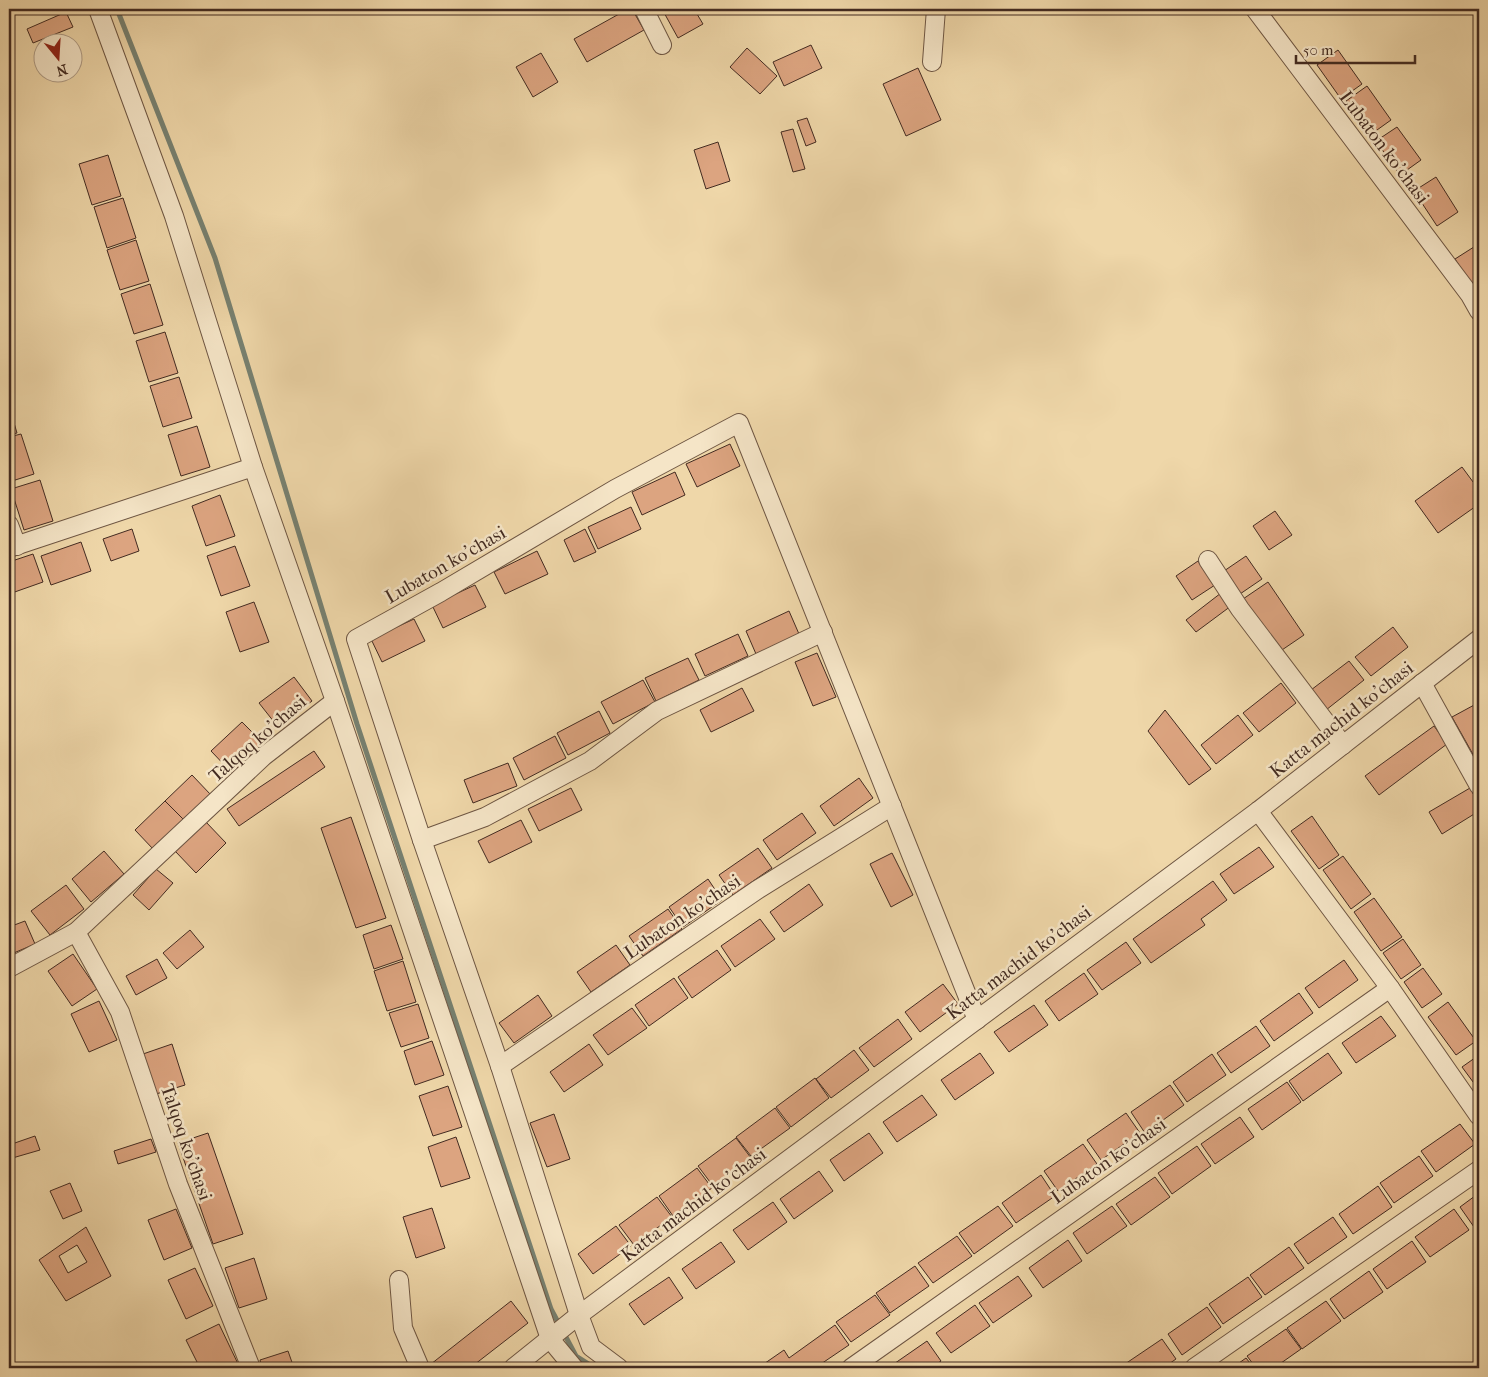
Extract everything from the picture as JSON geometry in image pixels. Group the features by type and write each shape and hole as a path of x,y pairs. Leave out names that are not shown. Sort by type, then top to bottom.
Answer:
{"street":[{"path":"98,9 174,216 253,467 335,701 550,1339 574,1368"},
{"path":"644,9 662,45"},
{"path":"932,62 936,9"},
{"name":"Lubaton ko'chasi","path":"1255,9 1470,295 1479,311"},
{"name":"Lubaton ko'chasi","path":"619,1368 591,1347 579,1315 500,1066 422,840 356,639 615,489 740,423 823,632"},
{"path":"9,525 13,547 253,467"},
{"path":"1208,560 1240,609 1343,745"},
{"path":"422,840 485,817 590,761 657,711 823,632 977,1020"},
{"name":"Katta machid ko'chasi","path":"513,1368 579,1315 1258,811 1479,639"},
{"path":"1422,683 1479,786"},
{"name":"Talqoq ko'chasi","path":"9,968 76,932 264,756 335,701"},
{"name":"Lubaton ko'chasi","path":"500,1066 749,896 892,806"},
{"path":"1258,811 1390,988 1479,1116"},
{"name":"Talqoq ko'chasi","path":"76,932 120,1012 178,1184 250,1368"},
{"name":"Lubaton ko'chasi","path":"851,1368 1390,988"},
{"path":"1194,1368 1479,1170"},
{"path":"399,1280 403,1328 420,1368"}],"building":[{"path":"628,9 632,9 644,30 587,62 574,39"},
{"path":"662,9 694,9 703,24 678,38"},
{"path":"66,12 73,27 60,32 32,32 32,41 27,29"},
{"path":"811,45 822,68 784,86 773,62"},
{"path":"747,48 777,76 760,94 730,67"},
{"path":"1338,50 1362,84 1341,99 1317,65"},
{"path":"541,53 558,82 533,97 516,67"},
{"path":"918,68 941,120 906,136 883,84"},
{"path":"1367,86 1391,120 1370,135 1346,101"},
{"path":"807,118 816,142 806,146 797,121"},
{"path":"1397,127 1421,160 1400,175 1376,141"},
{"path":"793,129 805,169 793,172 781,132"},
{"path":"718,142 730,181 706,189 694,150"},
{"path":"108,155 121,196 92,205 79,164"},
{"path":"1436,177 1458,212 1437,226 1414,191"},
{"path":"123,198 136,238 107,248 94,207"},
{"path":"136,240 149,281 120,290 107,250"},
{"path":"1477,245 1479,249 1479,292 1477,294 1455,259"},
{"path":"150,284 163,325 134,334 121,294"},
{"path":"165,332 178,373 149,382 136,341"},
{"path":"179,377 192,418 163,427 150,386"},
{"path":"9,406 17,433 9,435"},
{"path":"197,426 210,467 181,476 168,435"},
{"path":"21,434 34,474 9,482 9,437"},
{"path":"730,444 740,466 697,487 686,464"},
{"path":"1462,467 1479,490 1479,504 1438,533 1415,501"},
{"path":"675,472 685,495 642,515 632,492"},
{"path":"40,480 53,521 24,530 11,489"},
{"path":"220,495 235,536 206,546 192,506"},
{"path":"631,507 641,529 598,549 588,527"},
{"path":"1275,511 1292,535 1269,550 1253,526"},
{"path":"132,529 139,551 111,561 103,539"},
{"path":"585,529 596,552 574,562 564,540"},
{"path":"81,542 91,571 51,585 41,556"},
{"path":"235,546 250,586 221,596 207,556"},
{"path":"537,551 548,574 505,594 494,572"},
{"path":"33,554 43,582 9,594 9,562"},
{"path":"1246,556 1262,579 1240,594 1224,571"},
{"path":"1198,561 1215,585 1192,600 1176,576"},
{"path":"1268,582 1304,635 1279,652 1243,599"},
{"path":"475,585 486,607 443,628 432,605"},
{"path":"1221,593 1231,606 1196,632 1186,620"},
{"path":"254,602 269,642 240,652 226,612"},
{"path":"789,611 799,634 756,654 746,631"},
{"path":"414,619 425,641 382,662 371,639"},
{"path":"1393,627 1408,647 1371,676 1355,657"},
{"path":"738,634 748,656 705,676 695,654"},
{"path":"817,653 836,697 813,706 795,662"},
{"path":"688,658 699,680 656,701 645,678"},
{"path":"1349,661 1364,680 1326,710 1311,690"},
{"path":"294,677 312,701 278,727 259,703"},
{"path":"643,680 655,702 613,724 601,702"},
{"path":"1281,683 1296,703 1259,732 1243,713"},
{"path":"742,688 754,711 711,732 700,710"},
{"path":"1476,704 1479,710 1479,765 1452,717"},
{"path":"1165,710 1211,769 1189,785 1148,731"},
{"path":"599,711 610,733 568,755 557,733"},
{"path":"1238,715 1253,735 1216,764 1201,745"},
{"path":"242,722 263,743 232,773 211,751"},
{"path":"1434,726 1447,744 1379,795 1365,776"},
{"path":"555,736 566,758 524,780 513,758"},
{"path":"314,751 325,767 239,826 227,809"},
{"path":"508,763 517,786 473,803 464,780"},
{"path":"192,775 211,795 184,820 165,801"},
{"path":"859,778 873,798 834,826 820,806"},
{"path":"571,788 582,810 539,831 528,809"},
{"path":"1470,788 1479,804 1479,811 1442,834 1429,812"},
{"path":"165,801 184,820 154,850 135,830"},
{"path":"802,813 816,833 777,860 763,840"},
{"path":"1312,816 1339,855 1319,869 1291,831"},
{"path":"351,817 386,918 356,928 321,828"},
{"path":"521,820 532,842 489,863 478,841"},
{"path":"205,821 226,843 196,873 175,851"},
{"path":"1259,847 1274,867 1234,894 1220,874"},
{"path":"758,848 772,868 733,895 719,875"},
{"path":"104,851 124,874 91,902 72,879"},
{"path":"892,853 913,895 891,907 870,864"},
{"path":"1343,856 1371,894 1351,909 1323,870"},
{"path":"156,869 173,883 149,910 133,895"},
{"path":"708,879 722,900 683,927 669,907"},
{"path":"1213,881 1227,900 1201,919 1205,925 1151,963 1133,939"},
{"path":"809,884 823,905 784,932 770,912"},
{"path":"66,885 84,909 50,935 31,911"},
{"path":"1374,898 1402,937 1381,951 1354,912"},
{"path":"668,909 682,929 643,956 629,936"},
{"path":"760,919 775,939 735,967 721,946"},
{"path":"25,921 35,944 9,955 9,927"},
{"path":"391,925 403,959 374,969 363,935"},
{"path":"190,930 204,947 177,969 163,953"},
{"path":"1403,939 1421,965 1401,979 1383,953"},
{"path":"1126,942 1141,963 1102,990 1087,970"},
{"path":"616,945 630,965 591,992 577,972"},
{"path":"717,950 731,970 692,998 678,977"},
{"path":"73,954 97,989 72,1006 48,971"},
{"path":"157,959 167,978 136,995 126,976"},
{"path":"1344,960 1358,980 1319,1008 1305,988"},
{"path":"403,961 416,1002 387,1011 374,971"},
{"path":"1423,968 1442,994 1422,1008 1404,982"},
{"path":"1084,973 1098,994 1059,1021 1045,1001"},
{"path":"674,978 688,998 649,1026 635,1005"},
{"path":"943,984 958,1004 920,1032 905,1012"},
{"path":"1299,993 1313,1013 1274,1041 1260,1021"},
{"path":"538,995 552,1016 514,1043 499,1023"},
{"path":"99,1001 117,1040 89,1052 71,1014"},
{"path":"1448,1002 1476,1041 1456,1055 1428,1017"},
{"path":"418,1004 429,1038 401,1047 389,1013"},
{"path":"1034,1005 1048,1025 1009,1052 994,1032"},
{"path":"632,1008 647,1028 608,1055 593,1035"},
{"path":"1381,1016 1396,1036 1356,1063 1342,1043"},
{"path":"898,1019 912,1039 874,1067 859,1048"},
{"path":"1256,1026 1270,1046 1231,1073 1217,1053"},
{"path":"432,1041 444,1075 415,1085 404,1051"},
{"path":"172,1044 185,1085 156,1094 143,1054"},
{"path":"589,1044 603,1065 564,1092 550,1072"},
{"path":"854,1050 869,1070 831,1098 816,1079"},
{"path":"980,1053 994,1073 955,1100 941,1080"},
{"path":"1328,1053 1342,1073 1303,1101 1289,1081"},
{"path":"1212,1054 1226,1075 1187,1102 1173,1082"},
{"path":"1479,1055 1479,1090 1462,1067"},
{"path":"815,1078 829,1098 791,1127 776,1107"},
{"path":"1287,1082 1301,1102 1262,1130 1248,1109"},
{"path":"1170,1085 1184,1105 1145,1133 1131,1112"},
{"path":"448,1086 462,1127 433,1136 419,1096"},
{"path":"922,1095 937,1115 897,1142 883,1122"},
{"path":"775,1108 790,1128 751,1156 736,1137"},
{"path":"1126,1113 1140,1133 1101,1160 1087,1140"},
{"path":"554,1114 570,1159 547,1167 530,1123"},
{"path":"1240,1117 1254,1137 1215,1164 1201,1144"},
{"path":"1460,1124 1475,1144 1436,1172 1421,1151"},
{"path":"208,1133 243,1234 213,1244 178,1143"},
{"path":"869,1133 883,1153 844,1181 830,1160"},
{"path":"35,1136 40,1150 9,1159 9,1145"},
{"path":"456,1137 470,1178 441,1187 428,1147"},
{"path":"736,1138 751,1158 713,1186 698,1166"},
{"path":"151,1139 156,1152 118,1164 114,1151"},
{"path":"1083,1144 1097,1164 1058,1191 1044,1171"},
{"path":"1197,1146 1211,1166 1172,1194 1158,1173"},
{"path":"1419,1156 1433,1176 1394,1203 1380,1183"},
{"path":"697,1168 712,1188 673,1216 659,1196"},
{"path":"819,1171 833,1191 794,1219 780,1199"},
{"path":"1041,1175 1055,1196 1016,1223 1002,1203"},
{"path":"1155,1177 1170,1197 1131,1225 1116,1204"},
{"path":"70,1183 82,1211 63,1219 50,1191"},
{"path":"1378,1186 1392,1207 1353,1234 1339,1214"},
{"path":"1479,1193 1479,1223 1474,1227 1460,1207"},
{"path":"657,1197 672,1217 634,1245 619,1225"},
{"path":"773,1202 787,1222 748,1250 733,1230"},
{"path":"998,1206 1013,1226 974,1254 959,1233"},
{"path":"1112,1206 1127,1226 1087,1254 1073,1233"},
{"path":"432,1208 445,1248 416,1258 403,1217"},
{"path":"176,1209 192,1248 164,1260 148,1220"},
{"path":"1454,1209 1469,1230 1430,1257 1415,1237"},
{"path":"1333,1217 1347,1237 1308,1264 1294,1244"},
{"path":"616,1226 631,1246 593,1274 578,1254"},
{"path":"86,1227 111,1276 66,1301 39,1260","holes":["77,1245 87,1262 68,1273 59,1256"]},
{"path":"957,1236 972,1256 933,1283 918,1263"},
{"path":"1068,1240 1082,1261 1043,1288 1029,1268"},
{"path":"1412,1241 1426,1262 1387,1289 1373,1269"},
{"path":"721,1242 735,1262 696,1289 682,1269"},
{"path":"1289,1247 1304,1268 1265,1295 1250,1275"},
{"path":"254,1258 267,1299 239,1308 225,1268"},
{"path":"915,1266 929,1286 890,1313 876,1293"},
{"path":"195,1268 213,1306 186,1319 168,1280"},
{"path":"1369,1271 1383,1292 1344,1319 1330,1299"},
{"path":"1018,1276 1032,1296 993,1323 979,1303"},
{"path":"669,1277 683,1298 644,1325 629,1304"},
{"path":"1248,1277 1262,1297 1223,1324 1209,1304"},
{"path":"875,1295 890,1315 851,1342 836,1322"},
{"path":"511,1301 528,1323 470,1368 434,1368 431,1364"},
{"path":"1326,1301 1341,1321 1302,1349 1287,1328"},
{"path":"975,1305 990,1326 951,1353 936,1333"},
{"path":"1207,1307 1221,1327 1182,1355 1168,1334"},
{"path":"219,1324 240,1368 200,1368 186,1340"},
{"path":"835,1325 849,1345 815,1368 758,1368 784,1350 789,1358"},
{"path":"1286,1329 1301,1349 1274,1368 1256,1368 1247,1356"},
{"path":"1162,1339 1176,1359 1163,1368 1124,1368 1122,1366"},
{"path":"927,1341 941,1361 931,1368 888,1368"},
{"path":"288,1351 294,1368 262,1368 260,1360"},
{"path":"1246,1358 1254,1368 1232,1368"}],"waterway":[{"path":"117,9 215,258 357,724 551,1309 576,1356 595,1368"}]}
